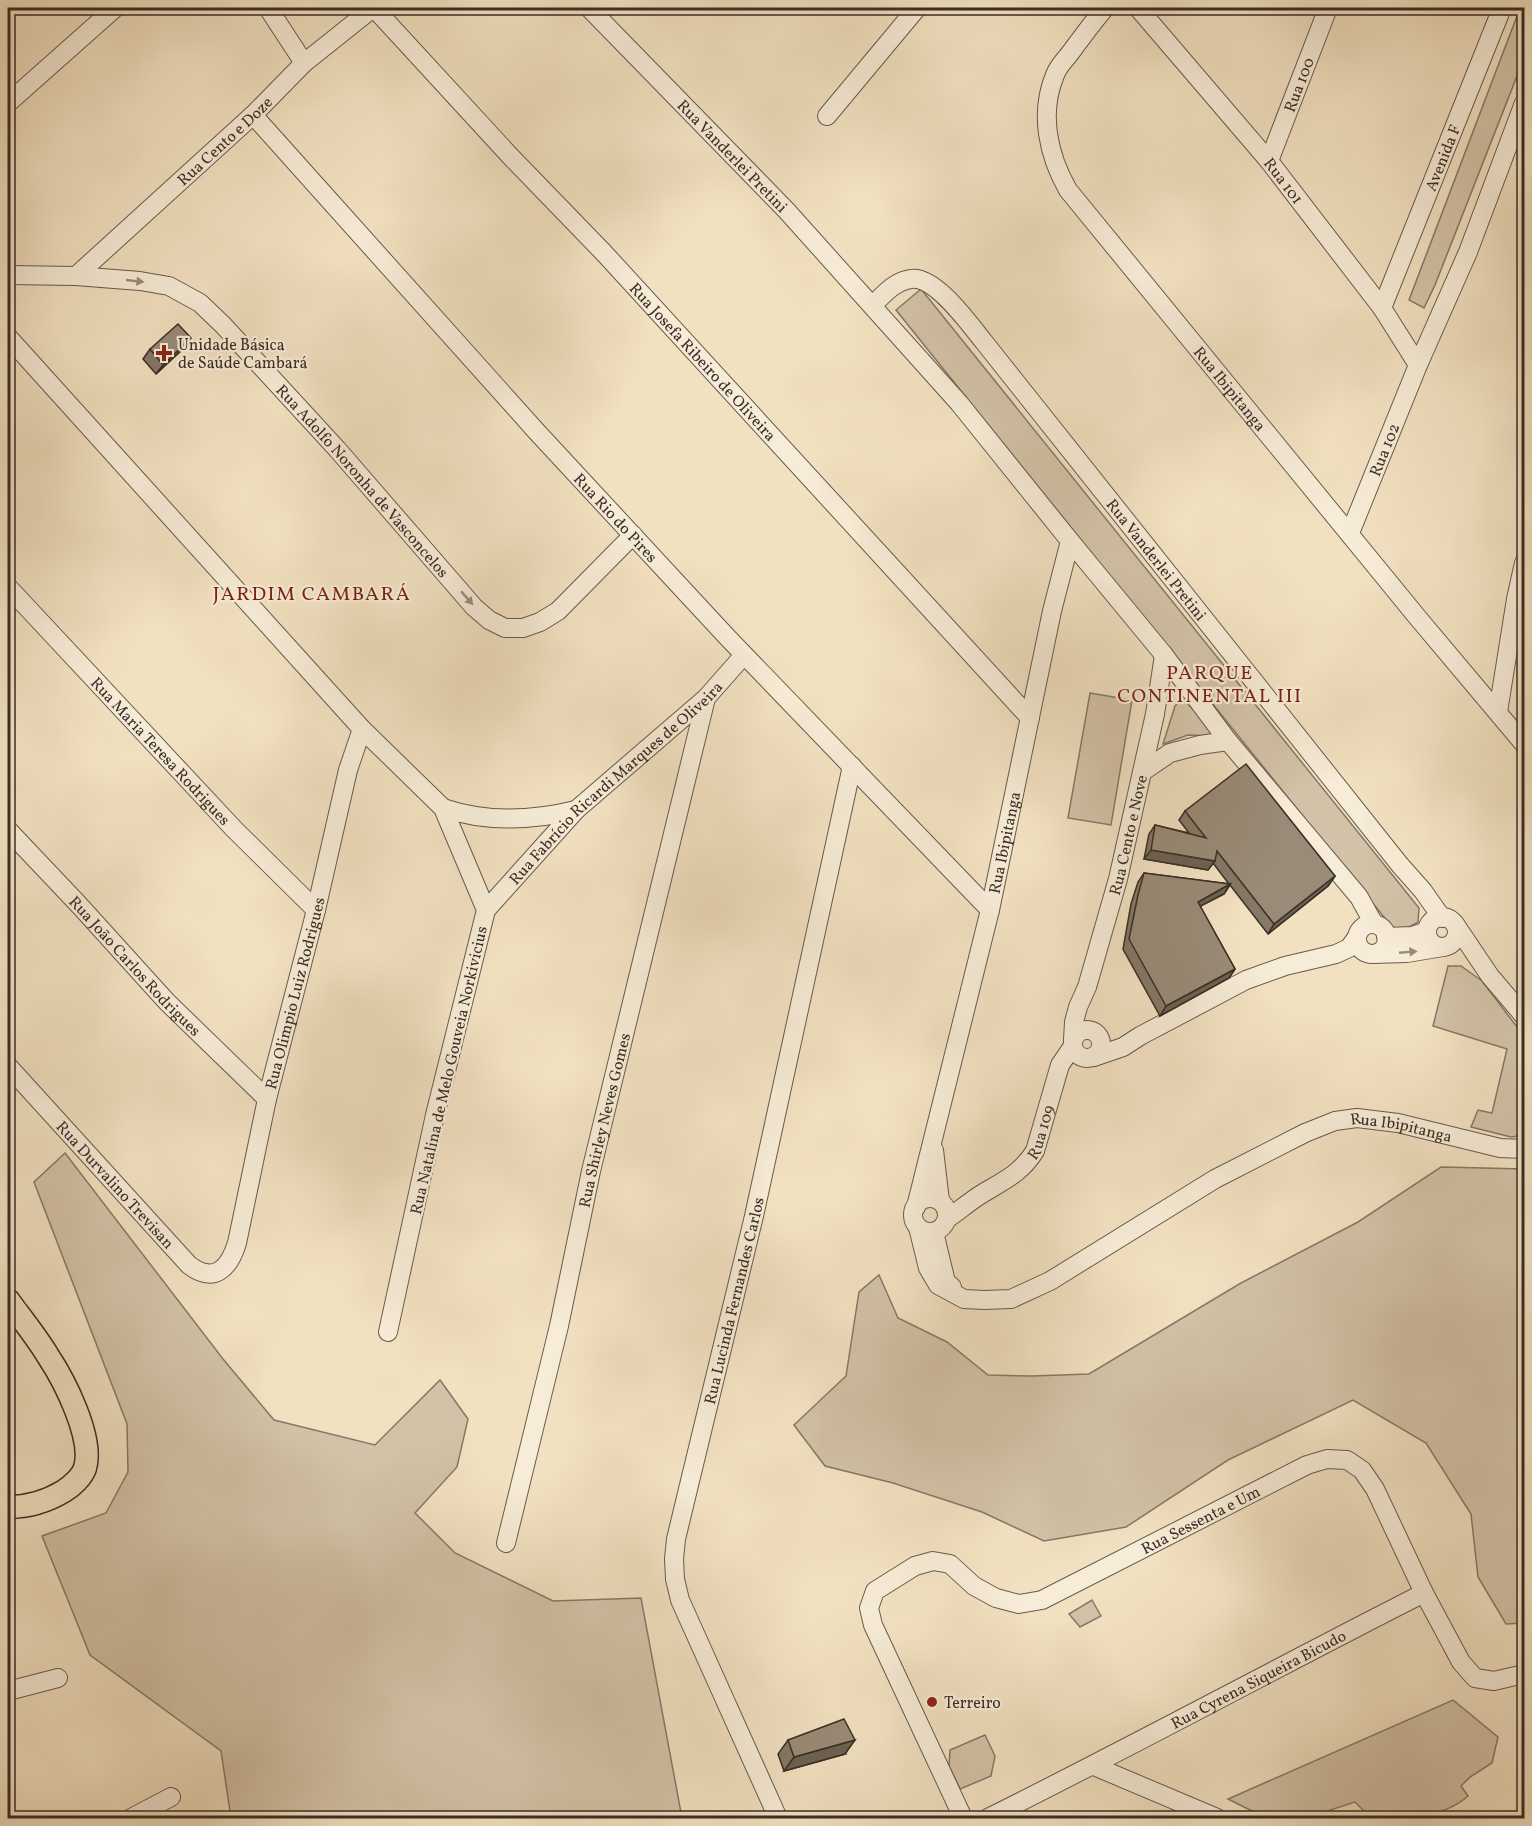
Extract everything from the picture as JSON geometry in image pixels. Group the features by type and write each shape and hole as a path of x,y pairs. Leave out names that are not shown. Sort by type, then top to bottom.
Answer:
{"main road":[{"path":"8,1300 49,1356 81,1425 86,1448 85,1468 74,1485 52,1499 26,1507 8,1507"}],"street":[{"path":"8,103 115,8"},
{"path":"268,8 304,63"},
{"name":"Rua Cento e Doze","path":"76,276 253,115 304,63 373,8"},
{"name":"Rua Josefa Ribeiro de Oliveira","path":"373,8 612,262 1030,718"},
{"name":"Rua Vanderlei Pretini","path":"589,8 786,210 959,403 1164,655 1228,741 1359,897 1369,938"},
{"path":"827,116 917,8"},
{"name":"Rua Ibipitanga","path":"1105,8 1056,72 1048,96 1046,121 1048,143 1058,171 1076,199 1425,627 1524,744"},
{"name":"Rua 101","path":"1138,8 1269,161 1382,308 1418,365"},
{"name":"Rua 100","path":"1269,161 1328,8"},
{"name":"Avenida F","path":"1382,308 1502,8"},
{"path":"1418,365 1468,252 1524,103"},
{"name":"Rua Rio do Pires","path":"253,115 537,432 744,655 990,910"},
{"name":"Rua Adolfo Noronha de Vasconcelos","path":"8,275 76,276 140,281 169,286 200,303 306,416 474,607 489,620 505,628 523,628 540,622 558,611 633,535"},
{"name":"Rua Vanderlei Pretini","path":"873,305 891,288 914,278 925,281 943,295 999,360 1393,857 1423,891 1439,924"},
{"name":"Rua Natalina de Melo Gouveia Norkivicius","path":"8,337 362,729 443,808 486,910 435,1115 388,1332"},
{"name":"Rua 102","path":"1350,533 1418,365"},
{"name":"Rua Ibipitanga","path":"937,1217 914,1217 990,910 1052,611 1070,541"},
{"path":"1498,712 1524,563"},
{"name":"Rua Maria Teresa Rodrigues","path":"8,587 234,829 316,910"},
{"name":"Rua Fabrício Ricardi Marques de Oliveira","path":"486,910 576,810 706,698 744,655"},
{"path":"1142,772 1155,714 1164,655"},
{"name":"Rua Shirley Neves Gomes","path":"506,1544 559,1326 594,1159 706,698"},
{"name":"Rua Olimpio Luiz Rodrigues","path":"232,1258 267,1099 316,910 340,800 362,729"},
{"name":"Rua Cento e Nove","path":"1087,987 1118,879 1142,772 1170,753 1228,741"},
{"name":"Rua Lucinda Fernandes Carlos","path":"778,1818 680,1600 675,1579 674,1559 676,1539 754,1216 852,766"},
{"path":"443,808 466,816 517,819 544,818 576,810"},
{"name":"Rua João Carlos Rodrigues","path":"8,830 167,1002 267,1099"},
{"path":"1081,1050 1123,1047 1246,981 1285,966 1336,954 1369,938 1412,936 1439,924"},
{"path":"1439,924 1429,939 1434,945 1446,947 1490,976"},
{"path":"1369,938 1407,953 1446,947 1456,936 1439,924"},
{"path":"1439,924 1490,976 1524,1016"},
{"path":"1081,1050 1099,1053 1102,1046 1101,1039 1093,1032 1087,987"},
{"name":"Rua 109","path":"937,1217 1009,1179 1027,1163 1035,1151 1060,1065 1081,1050 1074,1022 1087,987"},
{"path":"1081,1050 1077,1034 1083,1030 1113,1039 1140,1036"},
{"name":"Rua Durvalino Trevisan","path":"8,1066 189,1265 200,1273 212,1274 224,1269 232,1258"},
{"name":"Rua Ibipitanga","path":"932,1143 937,1217 928,1268 938,1285 964,1299 984,1300 1011,1299 1050,1281 1215,1179 1305,1133 1335,1121 1357,1118 1398,1123 1500,1148 1524,1149"},
{"path":"916,1207 924,1200 935,1199 937,1217"},
{"name":"Rua Sessenta e Um","path":"963,1818 873,1625 869,1608 875,1591 915,1566 933,1561 950,1564 974,1586 996,1598 1019,1604 1042,1600 1307,1465 1327,1458 1347,1460 1362,1470 1376,1488 1424,1593 1461,1662 1475,1678 1494,1681 1524,1674"},
{"name":"Rua Cyrena Siqueira Bicudo","path":"988,1818 1094,1766 1278,1666 1424,1593"},
{"path":"8,1691 58,1678"},
{"path":"1094,1766 1217,1818"},
{"path":"131,1818 171,1797"}],"shaded area":[{"path":"1520,8 1524,8 1524,58 1424,308 1409,300"},
{"path":"921,289 1419,908 1418,922 1399,933 1388,922 896,310"},
{"path":"1090,693 1132,700 1111,825 1068,818"},
{"path":"1182,699 1214,728 1214,736 1188,735 1163,744 1175,706"},
{"path":"1448,966 1461,966 1482,981 1524,1036 1524,1135 1511,1137 1471,1127 1478,1110 1492,1113 1507,1049 1433,1026"},
{"path":"65,1153 223,1359 274,1420 375,1445 440,1380 468,1419 457,1467 415,1513 455,1553 553,1601 641,1598 682,1818 231,1818 221,1751 90,1655 42,1536 106,1513 128,1472 127,1424 34,1182"},
{"path":"1441,1167 1524,1169 1524,1623 1506,1624 1478,1577 1471,1514 1426,1443 1353,1400 1228,1460 1126,1527 1044,1541 982,1512 893,1483 825,1466 794,1425 846,1376 859,1292 879,1275 898,1318 947,1342 988,1375 1089,1374 1241,1283 1358,1222"},
{"path":"1092,1600 1101,1616 1080,1627 1069,1614"},
{"path":"1453,1700 1498,1737 1492,1763 1470,1777 1461,1786 1468,1796 1447,1809 1409,1818 1371,1818 1355,1802 1330,1810 1327,1818 1266,1818 1228,1799"},
{"path":"985,1735 995,1756 991,1776 960,1789 949,1766 950,1750"}],"building":[{"name":"Unidade Básica de Saúde Cambará","path":"178,324 191,338 163,365 150,349"},
{"path":"1246,764 1335,876 1274,924 1217,851 1215,861 1151,850 1155,825 1206,838 1185,811"},
{"path":"1144,873 1230,884 1198,902 1235,969 1166,1006 1129,939"},
{"path":"844,1719 855,1740 794,1757 788,1740"}],"place":[{"name":"Unidade Básica de Saúde Cambará","path":"164,353"},
{"name":"Terreiro","path":"932,1702"}],"district":[{"name":"JARDIM CAMBARÁ","path":"312,593"},
{"name":"PARQUE CONTINENTAL III","path":"1210,684"}]}
